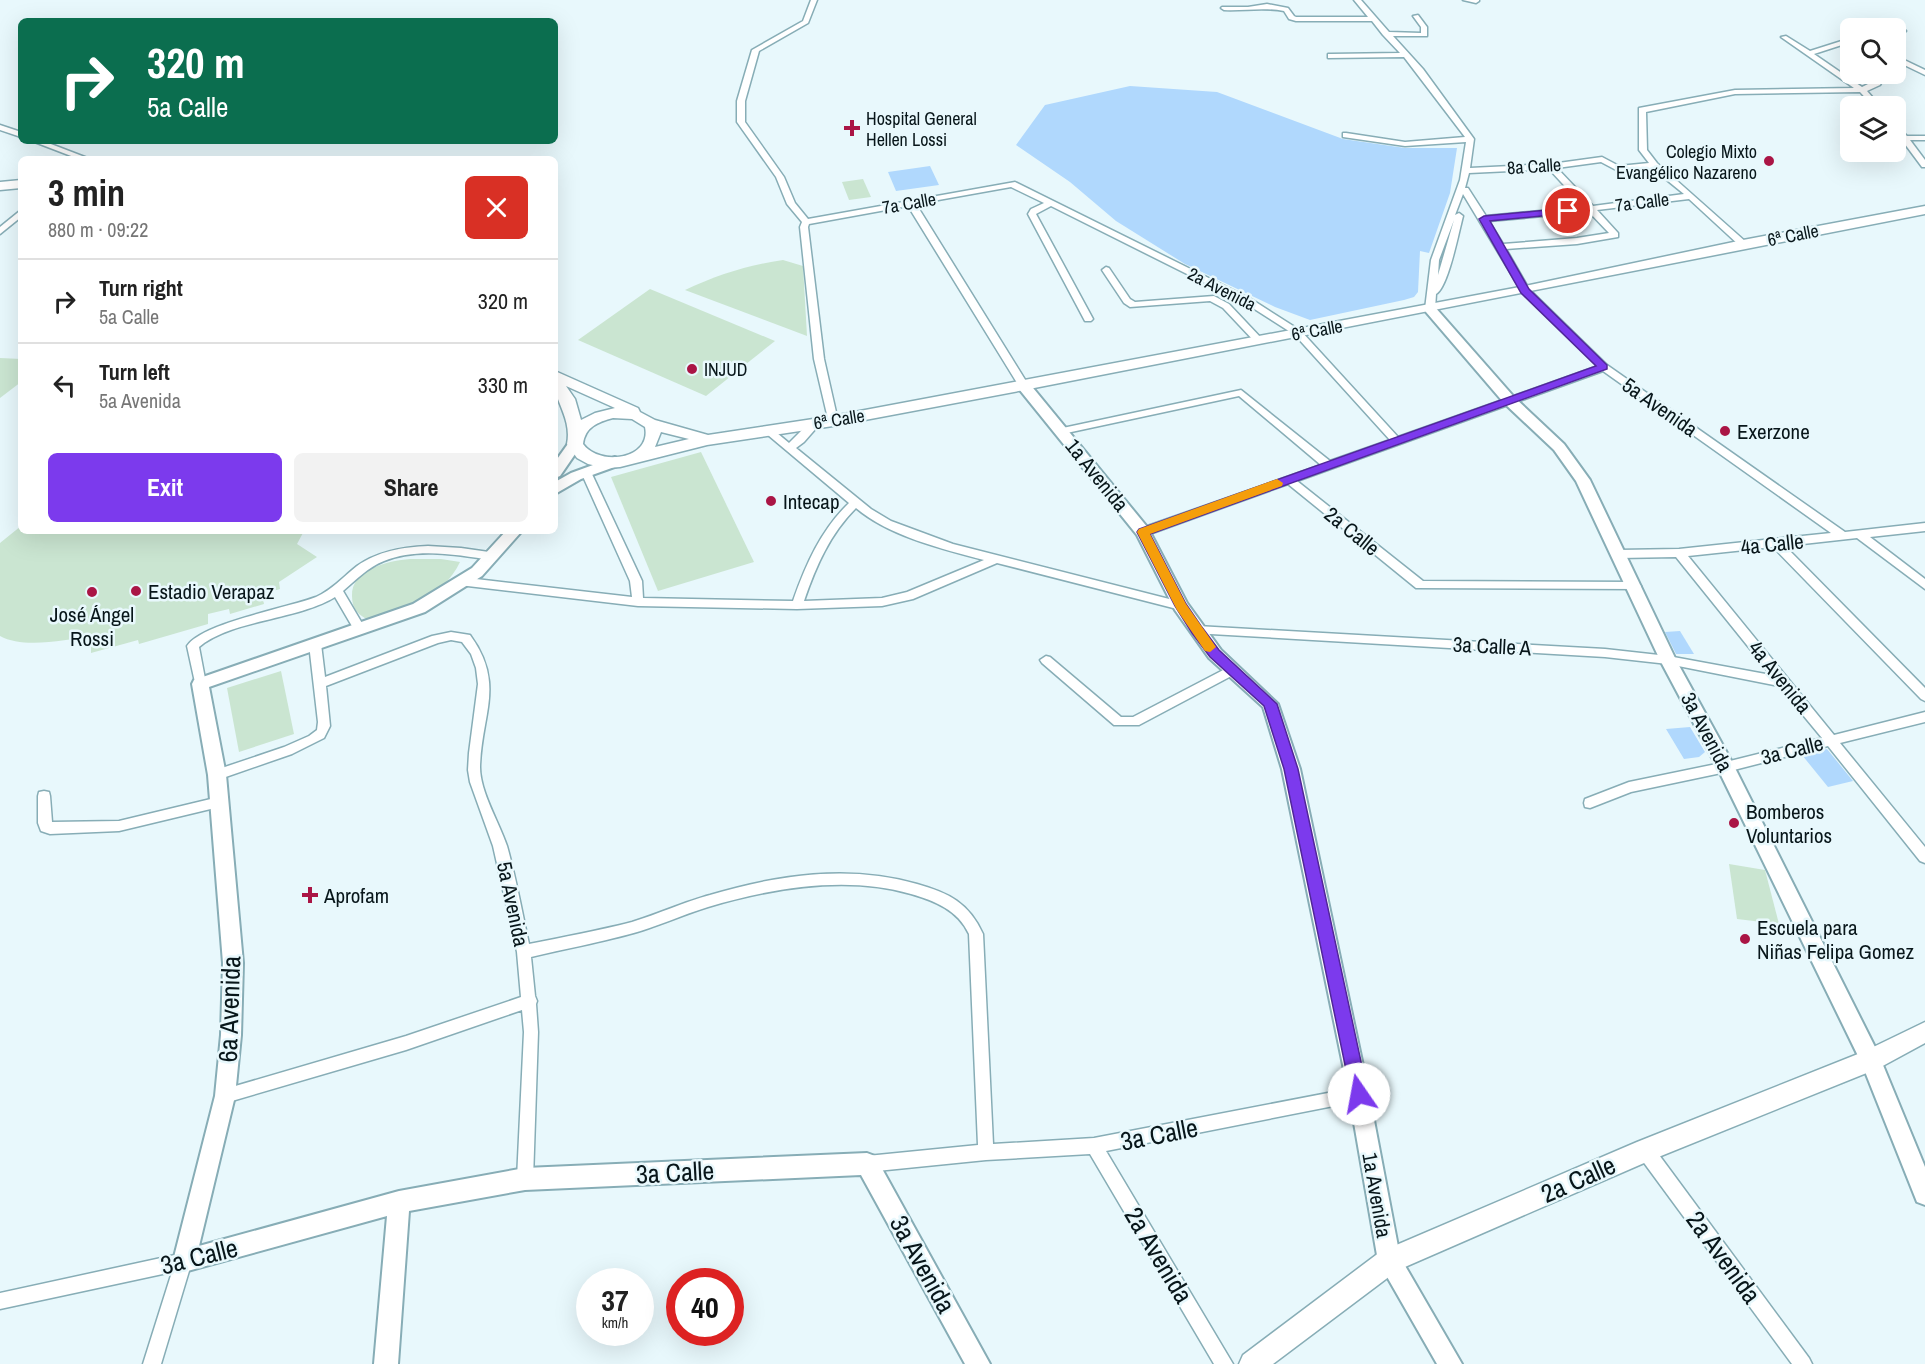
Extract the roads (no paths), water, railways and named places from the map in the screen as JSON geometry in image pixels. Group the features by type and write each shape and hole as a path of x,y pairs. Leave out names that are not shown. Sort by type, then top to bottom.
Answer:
{"main road":[{"path":"0,186 18,184"},
{"name":"6ª Calle","path":"632,458 707,440 833,421 1430,309 1743,244 1925,210"},
{"path":"558,376 621,405 651,424 654,435 652,442 640,454 615,462 592,461 584,457 576,440 569,403 558,386"},
{"path":"576,440 582,427 601,416 613,413 636,415"},
{"name":"6ª Calle","path":"651,424 707,440"},
{"name":"2a Calle","path":"1252,1364 1389,1262 1645,1150 1871,1060 1925,1032"}],"street":[{"path":"814,0 806,22 756,50 741,104 741,122 780,177 791,204 806,222 804,227 819,360 833,421"},
{"path":"1357,0 1448,105 1470,139 1465,180 1446,265 1430,309"},
{"path":"1466,0 1476,2"},
{"path":"1224,8 1275,6 1286,9 1291,18 1296,19 1374,21"},
{"path":"1385,34 1425,35 1424,27 1416,16"},
{"path":"1285,26 1374,21"},
{"path":"1784,37 1868,96"},
{"path":"1808,54 1840,44"},
{"path":"1331,56 1406,55"},
{"path":"1908,63 1925,61"},
{"path":"1908,63 1925,73"},
{"path":"1743,244 1654,165 1643,150 1642,110 1735,92 1862,90 1873,84"},
{"path":"0,127 18,134"},
{"path":"1346,135 1405,144 1470,139"},
{"path":"1907,138 1925,138"},
{"path":"1907,138 1925,165"},
{"path":"44,144 78,156"},
{"name":"8a Calle","path":"1465,180 1602,159 1614,168 1654,165"},
{"path":"1499,247 1614,236 1615,233 1551,166"},
{"name":"5a Avenida","path":"1465,180 1499,247 1525,290 1604,367 1843,536"},
{"name":"7a Calle","path":"806,222 1012,184"},
{"name":"2a Avenida","path":"1012,184 1248,301 1299,333 1396,441"},
{"name":"7a Calle","path":"1484,219 1691,196"},
{"name":"1a Avenida","path":"910,202 1024,386 1143,532 1181,606 1197,630 1215,654 1270,704 1291,769 1359,1094 1389,1262 1450,1364"},
{"path":"1051,203 1032,214 1088,319"},
{"path":"0,231 18,216"},
{"path":"1106,270 1126,301 1133,304 1211,298 1226,306 1258,340"},
{"name":"3a Avenida","path":"1430,309 1509,400 1559,447 1578,472 1635,586 1668,660 1726,767 1871,1060 1925,1194"},
{"path":"1143,532 1604,367"},
{"path":"1062,431 1241,393 1328,465"},
{"path":"789,448 800,440 814,424"},
{"path":"767,430 887,524 950,547 1181,606"},
{"path":"558,468 576,440"},
{"path":"558,487 586,472 615,462"},
{"path":"586,472 636,581 638,602"},
{"name":"2a Calle","path":"1288,479 1416,584 1424,586 1635,586"},
{"path":"797,605 814,556 842,514 856,502"},
{"name":"4a Calle","path":"1619,554 1679,553 1925,527"},
{"path":"200,684 419,609 459,581 477,572 498,534"},
{"path":"360,630 337,591 364,567 390,554 434,551 486,555 511,534"},
{"path":"1859,534 1925,585"},
{"path":"1777,544 1925,696"},
{"name":"4a Avenida","path":"1679,553 1925,858"},
{"path":"459,581 638,602 797,605 882,602 909,596 996,559"},
{"name":"6a Avenida","path":"153,1364 184,1261 225,1096 231,1035 233,963 217,775 193,646 209,635 319,601 337,591"},
{"name":"3a Calle A","path":"1197,630 1605,653 1668,660 1785,682"},
{"name":"5a Avenida","path":"321,683 436,639 451,636 466,638 478,655 484,682 474,756 476,782 500,846 524,952 530,1002 530,1086 525,1179"},
{"path":"217,775 307,743 321,735 324,729 321,683 315,644"},
{"path":"1046,660 1118,722 1125,724 1135,722 1233,670"},
{"name":"3a Calle","path":"1590,802 1629,787 1726,767 1925,717"},
{"path":"44,796 45,824 50,828 119,826 219,802"},
{"path":"524,952 631,928 710,901 795,884 873,879 905,885 936,895 962,910 971,920 976,934 986,1152"},
{"path":"225,1096 406,1043 501,1009 530,1002"},
{"name":"3a Calle","path":"0,1301 184,1261 399,1202 525,1179 867,1164 986,1152 1094,1146 1359,1094"},
{"name":"2a Avenida","path":"1094,1146 1224,1364"},
{"name":"2a Avenida","path":"1645,1150 1803,1364"},
{"name":"3a Avenida","path":"867,1164 978,1364"},
{"path":"386,1364 399,1202"}],"place":[{"name":"Hospital General Hellen Lossi","path":"852,128"},
{"name":"Colegio Mixto Evangélico Nazareno","path":"1769,161"},
{"name":"INJUD","path":"692,369"},
{"name":"Exerzone","path":"1725,431"},
{"name":"Intecap","path":"771,501"},
{"name":"Estadio Verapaz","path":"136,591"},
{"name":"José Ángel Rossi","path":"92,592"},
{"name":"Bomberos Voluntarios","path":"1734,823"},
{"name":"Aprofam","path":"310,895"},
{"name":"Escuela para Niñas Felipa Gomez","path":"1745,939"}]}
